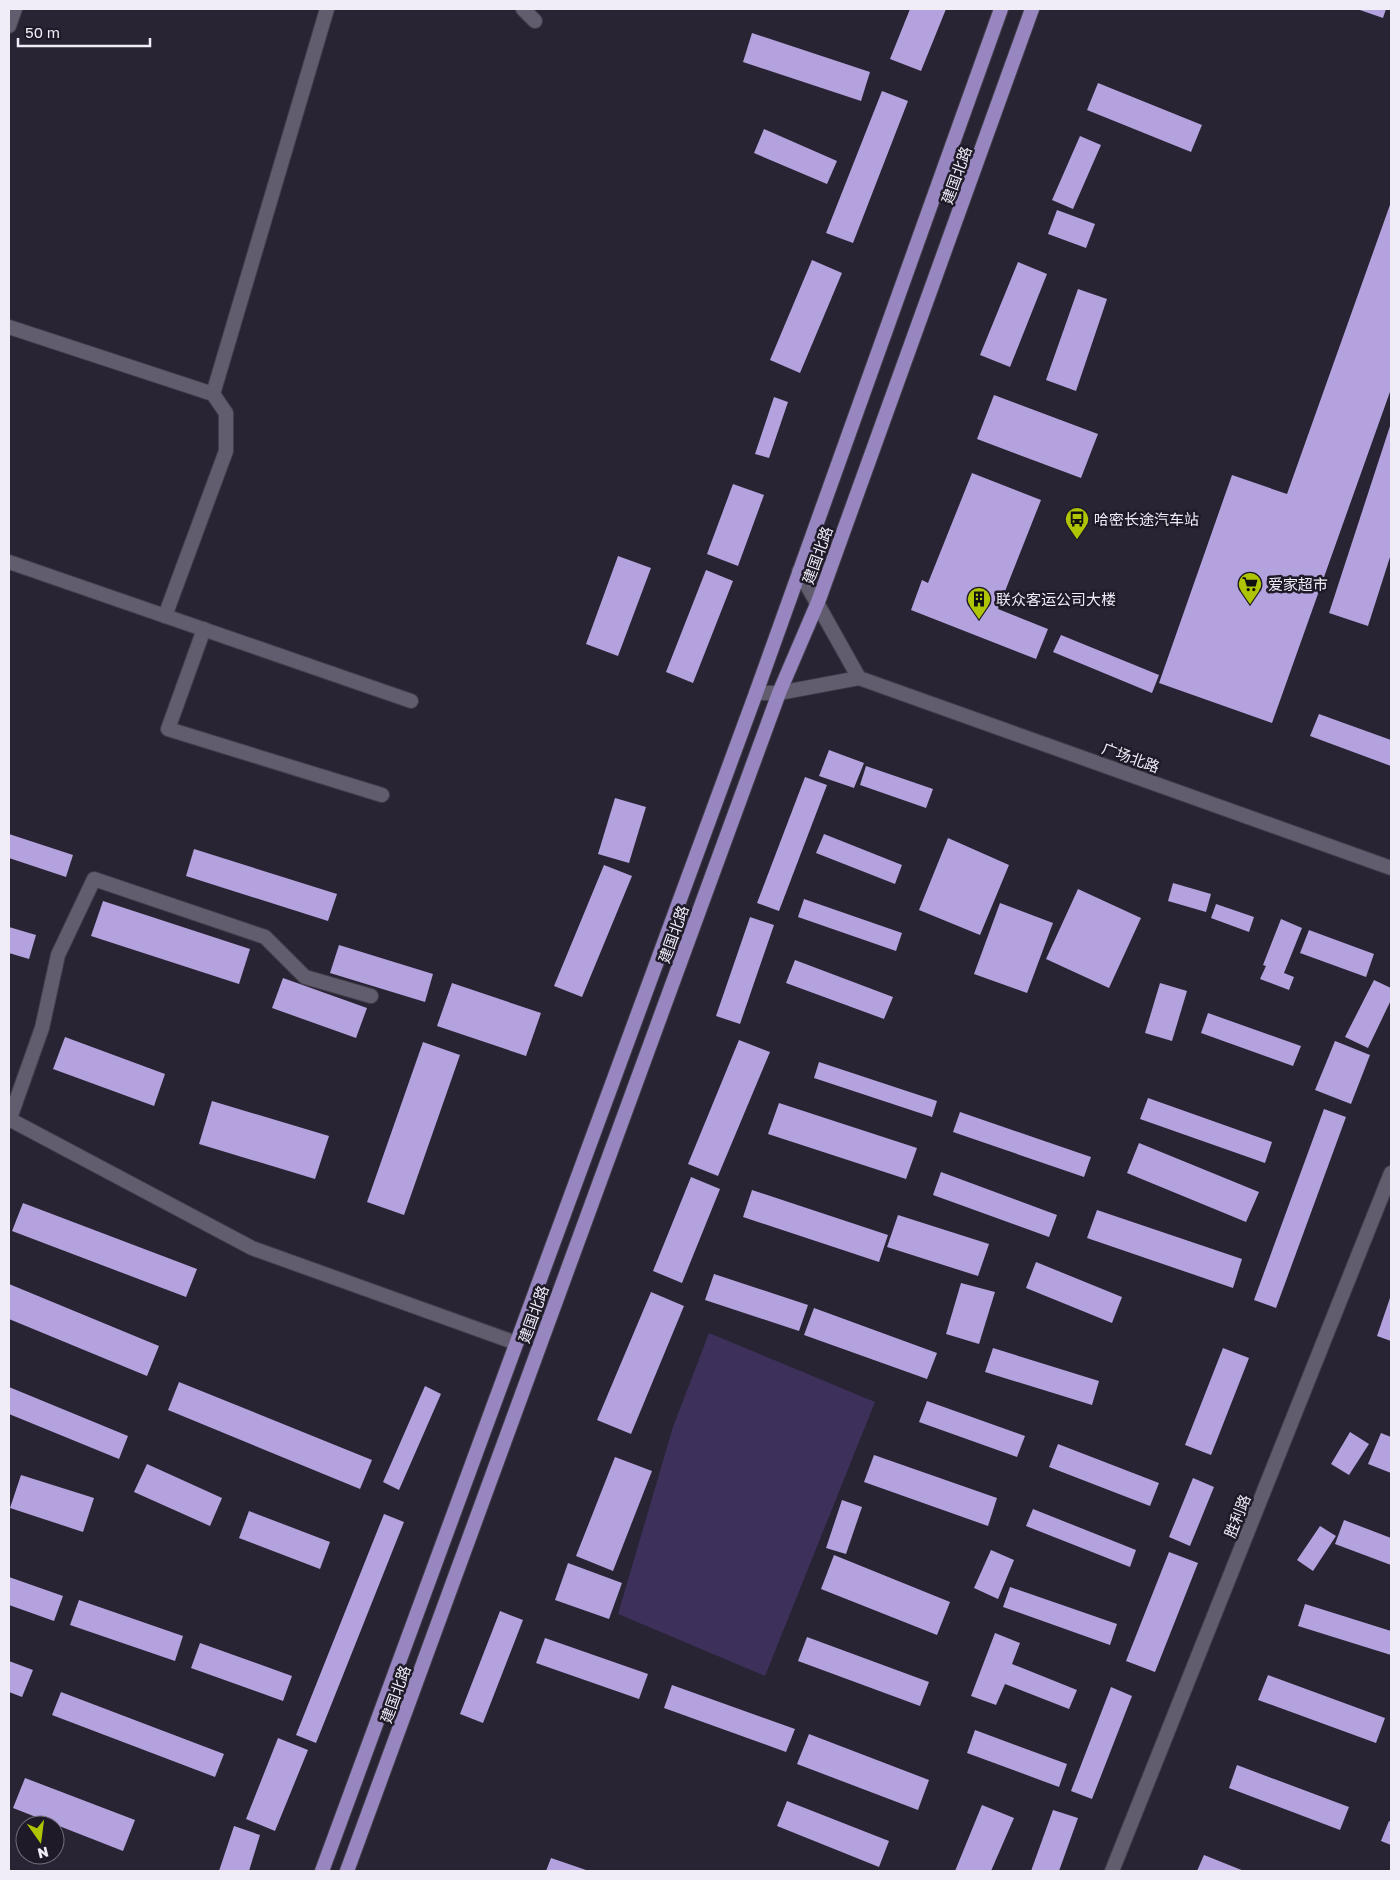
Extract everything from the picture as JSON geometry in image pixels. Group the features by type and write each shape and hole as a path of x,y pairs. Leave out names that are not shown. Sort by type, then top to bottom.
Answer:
{"main road":[{"name":"建国北路","path":"322,1871 756,693 1000,9"},
{"name":"建国北路","path":"347,1871 779,693 818,602 1032,9"}],"street":[{"path":"9,26 15,9"},
{"path":"213,394 327,9"},
{"path":"523,9 535,21"},
{"path":"9,327 213,394 226,413 226,452 165,616"},
{"path":"9,562 412,701"},
{"path":"756,693 779,693 859,678 799,571"},
{"path":"204,629 168,729 382,795"},
{"name":"广场北路","path":"859,678 1391,868"},
{"path":"371,996 305,977 265,936 94,879 58,955 42,1028 9,1120 252,1248 516,1343"},
{"name":"胜利路","path":"1112,1871 1391,1173"}],"shaded area":[{"path":"709,1333 875,1402 765,1676 618,1614 673,1427"}],"building":[{"path":"910,9 946,9 921,71 890,59"},
{"path":"1357,9 1386,9 1383,18"},
{"path":"752,33 870,72 861,101 743,62"},
{"path":"1098,83 1202,125 1191,152 1087,110"},
{"path":"882,91 908,101 853,243 826,233"},
{"path":"764,129 837,161 827,184 754,153"},
{"path":"1080,136 1101,145 1073,209 1052,200"},
{"path":"1391,202 1391,389 1272,723 1159,683 1232,475 1287,494"},
{"path":"1057,210 1095,224 1086,248 1048,234"},
{"path":"812,260 842,273 800,373 770,360"},
{"path":"1018,262 1047,274 1010,367 980,355"},
{"path":"1078,289 1107,299 1076,391 1046,380"},
{"path":"994,395 1098,434 1081,478 977,439"},
{"path":"774,397 788,402 769,458 755,454"},
{"path":"1391,423 1391,554 1368,626 1329,613"},
{"path":"972,473 1041,500 998,609 1048,629 1036,659 911,610 922,580 928,583"},
{"path":"733,484 764,495 738,566 707,554"},
{"path":"618,556 651,568 618,656 586,644"},
{"path":"706,570 733,581 693,683 666,672"},
{"path":"1061,635 1159,675 1152,693 1053,652"},
{"path":"1319,714 1391,740 1391,766 1310,736"},
{"path":"829,750 864,763 854,788 819,776"},
{"path":"866,766 933,789 926,808 860,785"},
{"path":"805,777 827,785 779,911 757,903"},
{"path":"615,798 646,807 629,863 598,854"},
{"path":"9,834 73,855 66,877 9,858"},
{"path":"824,834 902,865 895,884 816,853"},
{"path":"948,838 1009,865 980,935 919,910"},
{"path":"194,849 337,894 328,921 186,876"},
{"path":"604,865 632,876 582,997 554,986"},
{"path":"1173,883 1211,894 1206,912 1168,901"},
{"path":"1078,889 1141,918 1109,988 1046,959"},
{"path":"804,899 902,933 896,951 798,917"},
{"path":"103,901 250,949 239,984 91,936"},
{"path":"1000,903 1053,923 1027,993 974,974"},
{"path":"1216,904 1254,917 1249,932 1211,918"},
{"path":"750,917 774,925 740,1024 716,1016"},
{"path":"1281,919 1302,928 1284,973 1294,977 1289,990 1260,979 1266,966 1263,965"},
{"path":"9,927 36,935 29,959 9,953"},
{"path":"1309,930 1374,954 1366,977 1300,953"},
{"path":"339,945 433,974 425,1002 330,973"},
{"path":"795,960 893,997 884,1019 786,983"},
{"path":"283,978 367,1008 356,1038 272,1008"},
{"path":"1374,980 1391,988 1391,1000 1368,1048 1345,1037"},
{"path":"452,983 541,1013 526,1056 437,1026"},
{"path":"1160,983 1187,991 1172,1041 1145,1033"},
{"path":"1208,1013 1301,1046 1293,1066 1201,1033"},
{"path":"65,1037 165,1074 154,1106 53,1069"},
{"path":"739,1040 770,1052 718,1176 688,1164"},
{"path":"1335,1041 1370,1055 1351,1104 1315,1090"},
{"path":"423,1042 460,1055 404,1215 367,1202"},
{"path":"819,1062 937,1101 932,1117 814,1078"},
{"path":"1148,1098 1272,1142 1265,1163 1140,1119"},
{"path":"212,1101 329,1136 315,1179 199,1144"},
{"path":"779,1103 917,1148 906,1179 768,1134"},
{"path":"1324,1109 1346,1117 1276,1308 1254,1300"},
{"path":"960,1112 1091,1157 1084,1177 953,1132"},
{"path":"1139,1143 1259,1192 1246,1222 1127,1173"},
{"path":"941,1172 1057,1215 1049,1237 933,1195"},
{"path":"691,1177 720,1189 682,1283 653,1271"},
{"path":"752,1190 888,1235 879,1262 743,1217"},
{"path":"23,1203 197,1269 186,1297 12,1231"},
{"path":"1097,1210 1242,1259 1233,1288 1087,1238"},
{"path":"898,1215 989,1244 978,1276 887,1247"},
{"path":"1036,1262 1122,1297 1112,1323 1026,1288"},
{"path":"714,1274 808,1305 799,1331 705,1300"},
{"path":"961,1283 995,1292 979,1344 946,1334"},
{"path":"9,1284 159,1346 147,1376 9,1319"},
{"path":"651,1292 684,1306 631,1434 597,1420"},
{"path":"1391,1295 1391,1341 1377,1336"},
{"path":"814,1308 937,1353 927,1379 804,1335"},
{"path":"993,1348 1099,1381 1092,1405 985,1372"},
{"path":"1223,1348 1249,1358 1211,1455 1185,1445"},
{"path":"179,1382 372,1460 360,1489 168,1410"},
{"path":"425,1386 441,1394 399,1490 383,1482"},
{"path":"9,1387 128,1436 119,1459 9,1414"},
{"path":"927,1401 1025,1436 1017,1457 919,1422"},
{"path":"1350,1432 1369,1444 1349,1475 1331,1464"},
{"path":"1381,1433 1391,1437 1391,1473 1368,1464"},
{"path":"1058,1444 1159,1483 1150,1506 1049,1467"},
{"path":"874,1455 997,1498 988,1526 864,1482"},
{"path":"615,1457 652,1471 613,1571 576,1556"},
{"path":"147,1464 222,1498 210,1526 134,1492"},
{"path":"21,1475 94,1498 83,1532 10,1508"},
{"path":"1193,1478 1214,1487 1190,1546 1169,1537"},
{"path":"842,1500 862,1507 846,1554 826,1548"},
{"path":"1033,1509 1136,1550 1130,1567 1026,1526"},
{"path":"249,1511 330,1542 320,1569 239,1538"},
{"path":"384,1514 404,1522 316,1743 296,1735"},
{"path":"1344,1520 1391,1538 1391,1565 1335,1544"},
{"path":"1320,1526 1336,1536 1313,1571 1297,1560"},
{"path":"991,1550 1014,1560 998,1599 974,1588"},
{"path":"1169,1552 1198,1563 1155,1672 1126,1661"},
{"path":"834,1555 950,1602 937,1635 821,1589"},
{"path":"568,1563 622,1583 609,1619 555,1600"},
{"path":"9,1577 63,1596 54,1621 9,1605"},
{"path":"1010,1587 1117,1624 1110,1645 1003,1607"},
{"path":"79,1600 183,1636 175,1661 70,1625"},
{"path":"1305,1604 1391,1631 1391,1655 1298,1626"},
{"path":"500,1611 523,1620 483,1723 460,1714"},
{"path":"995,1633 1020,1643 1012,1664 1077,1690 1069,1709 1005,1684 996,1705 971,1696"},
{"path":"807,1637 929,1682 920,1706 798,1661"},
{"path":"545,1638 648,1674 639,1699 536,1663"},
{"path":"200,1643 292,1676 283,1701 191,1668"},
{"path":"9,1661 33,1670 22,1697 9,1692"},
{"path":"1268,1675 1385,1718 1376,1743 1258,1700"},
{"path":"672,1685 795,1729 786,1752 664,1708"},
{"path":"1111,1687 1132,1696 1092,1799 1071,1791"},
{"path":"61,1692 224,1754 215,1777 52,1715"},
{"path":"975,1730 1067,1764 1059,1787 967,1753"},
{"path":"809,1734 929,1780 918,1810 797,1764"},
{"path":"278,1738 308,1750 275,1831 246,1819"},
{"path":"1237,1765 1349,1807 1340,1830 1229,1788"},
{"path":"25,1778 135,1820 123,1851 65,1828 65,1815 31,1815 13,1808"},
{"path":"787,1801 889,1841 879,1867 777,1826"},
{"path":"982,1805 1014,1818 991,1871 955,1871"},
{"path":"1053,1810 1078,1818 1059,1871 1031,1871"},
{"path":"1389,1821 1391,1822 1391,1845 1381,1841"},
{"path":"234,1826 260,1835 249,1871 219,1871"},
{"path":"1204,1855 1244,1871 1197,1871"},
{"path":"551,1858 589,1871 546,1871"}],"place":[{"name":"哈密长途汽车站","path":"1077,540"},
{"name":"爱家超市","path":"1250,605"},
{"name":"联众客运公司大楼","path":"979,620"}]}
